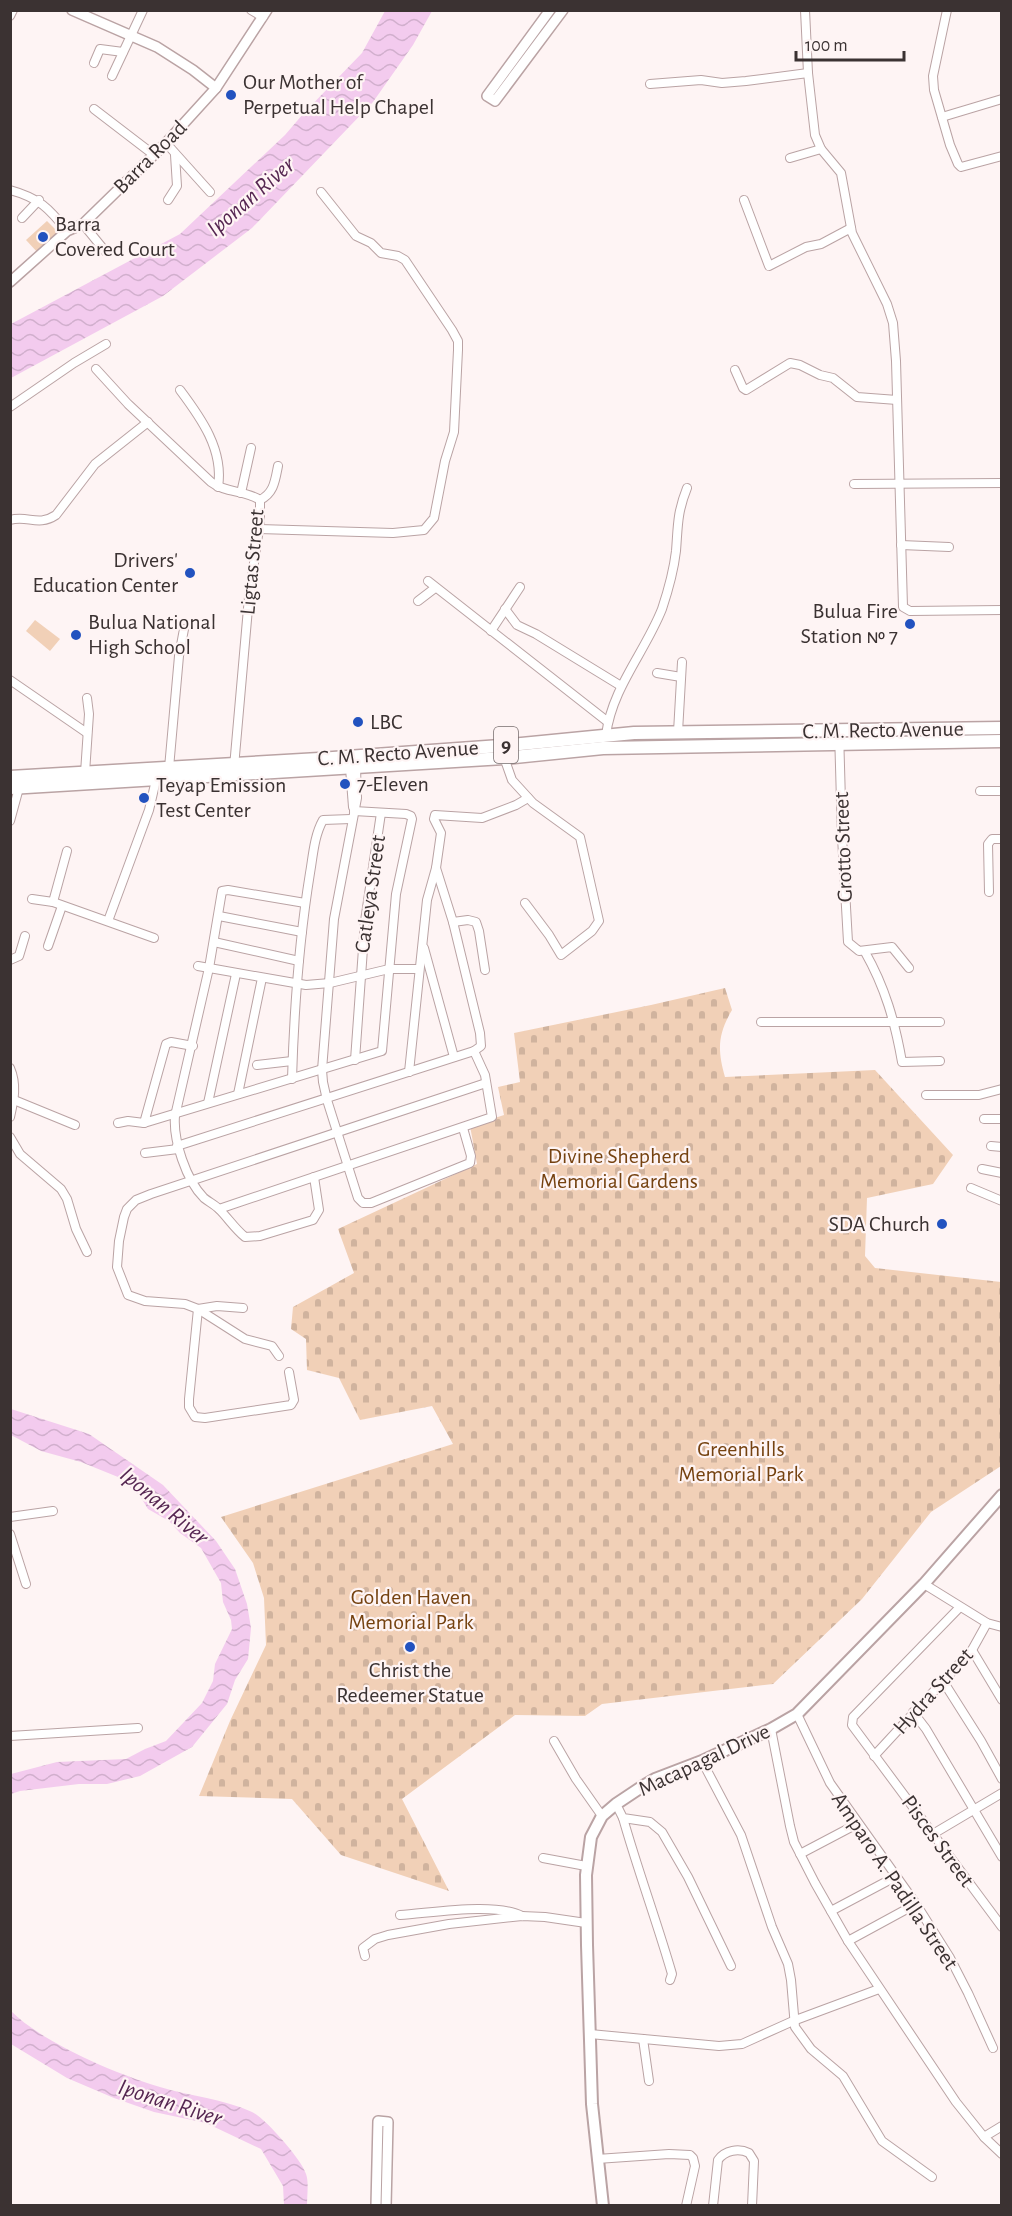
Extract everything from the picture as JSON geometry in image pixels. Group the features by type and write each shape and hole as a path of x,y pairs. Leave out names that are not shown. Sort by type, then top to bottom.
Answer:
{"highway":[{"name":"C. M. Recto Avenue","path":"15,788 156,780 233,769 500,746 607,728 1002,741"},
{"name":"C. M. Recto Avenue","path":"10,777 169,768 353,768 504,759 614,748 1002,728"}],"main road":[{"name":"Macapagal Drive","path":"603,2205 592,2104 586,1923 586,1866 591,1837 602,1816 616,1804 655,1779 702,1761 771,1729 796,1714 924,1584 1002,1495"}],"street":[{"path":"10,16 13,10"},
{"path":"72,10 132,35 165,52 216,88"},
{"path":"112,76 143,10"},
{"path":"251,10 265,14"},
{"path":"550,10 491,99 562,10"},
{"path":"805,10 808,73 815,135 821,149 841,173 851,228 887,304 893,323 903,607 910,611 1002,610"},
{"path":"947,10 933,76 935,98 955,157 961,167 1002,156"},
{"name":"Barra Road","path":"10,282 67,231 83,224 166,143 216,88 265,14"},
{"path":"94,63 100,49 123,52"},
{"path":"650,84 701,80 722,83 808,73"},
{"path":"942,117 1002,99"},
{"path":"94,109 154,154"},
{"path":"166,143 210,192"},
{"path":"790,158 821,149"},
{"path":"168,200 177,186 174,154"},
{"path":"10,190 39,200 52,211 67,231"},
{"path":"259,529 393,533 424,530 434,518 445,461 454,432 458,341 452,330 405,260 398,256 381,253 371,243 356,236 321,192"},
{"path":"22,218 39,200"},
{"path":"744,200 770,266 851,228"},
{"path":"83,224 105,251"},
{"path":"10,407 106,344"},
{"path":"735,370 746,390 790,363 833,378 857,397 897,400"},
{"name":"Ligtas Street","path":"96,369 197,470 218,487 260,501 259,529 249,597 233,769"},
{"path":"180,390 200,417 216,451 220,476 218,487"},
{"path":"10,520 19,518 48,520 70,498 95,464 148,422"},
{"path":"241,493 251,448"},
{"path":"260,501 270,494 278,466"},
{"path":"854,484 1002,483"},
{"path":"428,581 492,631 607,728 621,686 647,642 662,608 676,552 676,525 687,488"},
{"path":"900,545 949,547"},
{"path":"492,631 520,586"},
{"path":"418,601 435,588"},
{"path":"505,609 517,625 536,633 621,686"},
{"path":"169,768 179,656 184,629"},
{"path":"678,732 682,662"},
{"path":"657,673 681,677"},
{"path":"10,680 87,733"},
{"path":"85,773 89,714 87,698"},
{"name":"Grotto Street","path":"839,737 848,936 851,945 859,951 865,951 879,977 894,1022 902,1062 940,1061"},
{"path":"500,746 509,776 528,798 580,837 599,921 596,927 561,955 525,903"},
{"path":"353,768 352,815 336,902 322,1082 358,1198 363,1203 371,1203 470,1163 472,1160 470,1149 463,1128"},
{"path":"108,921 149,810 156,780"},
{"path":"10,821 15,788"},
{"path":"980,791 1002,790"},
{"path":"409,1072 422,942 441,832 434,819 435,815 482,818 528,798"},
{"name":"Catleya Street","path":"355,1060 368,897 381,813"},
{"path":"118,1123 128,1121 144,1123 175,1116 208,1103 292,1079 382,1051 397,884 412,819 409,814 352,815 326,819 322,823 315,842 305,903 297,985 292,1079"},
{"path":"989,892 988,844 992,839 1002,839"},
{"path":"53,902 68,851"},
{"path":"145,1153 178,1147 327,1100 474,1052 481,1046 453,922 436,868"},
{"path":"305,903 224,890 221,894 219,916 193,1046 175,1116 175,1135 193,1181 203,1197 219,1209 241,1234 250,1238 315,1218 319,1210 314,1177"},
{"path":"32,899 53,902 154,938"},
{"path":"48,946 63,906"},
{"path":"219,916 302,933"},
{"path":"453,922 468,920 476,922 485,970"},
{"path":"10,960 19,956 25,936"},
{"path":"214,942 299,961"},
{"path":"422,942 454,1057"},
{"path":"865,951 892,947 909,968"},
{"path":"198,966 297,985 330,983 389,969 419,969"},
{"path":"208,1103 236,974"},
{"path":"238,1094 262,978"},
{"path":"761,1022 940,1022"},
{"path":"144,1123 166,1044 171,1042 193,1046"},
{"path":"219,1209 492,1117 493,1110 484,1071 474,1052"},
{"path":"257,1065 292,1061"},
{"path":"10,1068 15,1081 10,1117"},
{"path":"279,1356 272,1346 245,1339 198,1309 185,1304 145,1301 128,1295 117,1267 119,1241 127,1209 136,1200 151,1194 486,1083"},
{"path":"926,1095 979,1095 1002,1089"},
{"path":"14,1100 75,1125"},
{"path":"984,1119 1002,1119"},
{"path":"10,1137 20,1154 61,1189 87,1252"},
{"path":"991,1146 1002,1147"},
{"path":"982,1169 1002,1173"},
{"path":"971,1188 1002,1201"},
{"path":"198,1309 228,1305 243,1308"},
{"path":"198,1309 189,1400 189,1407 195,1417 213,1417 291,1405 294,1394 289,1372"},
{"path":"10,1517 53,1511"},
{"path":"10,1534 26,1584"},
{"path":"924,1584 987,1623 1002,1627"},
{"name":"Pisces Street","path":"960,1607 853,1717 852,1725 1002,1927"},
{"name":"Hydra Street","path":"874,1756 972,1650 987,1623"},
{"path":"972,1650 1002,1700"},
{"path":"943,1681 1002,1779"},
{"path":"914,1712 1002,1857"},
{"name":"Amparo A. Padilla Street","path":"796,1714 830,1783 916,1904 950,1958 993,2048"},
{"path":"10,1736 138,1728"},
{"path":"771,1729 789,1826 800,1854 848,1941 879,1989 956,2102 984,2137 1002,2154"},
{"path":"554,1741 576,1779 602,1816"},
{"path":"702,1761 741,1835 772,1927 788,1964 794,2020 801,2037 811,2049 843,2076 882,2141 932,2177"},
{"path":"933,1834 1002,1792"},
{"path":"616,1804 623,1818 659,1927 672,1974 670,1980"},
{"path":"623,1818 650,1822 662,1832 688,1877 731,1966"},
{"path":"800,1854 857,1824"},
{"path":"543,1858 586,1866"},
{"path":"831,1911 895,1877"},
{"path":"848,1941 916,1904"},
{"path":"400,1916 496,1909 513,1911 522,1916"},
{"path":"365,1956 363,1951 365,1946 375,1939 449,1924 522,1916 586,1923"},
{"path":"590,2034 719,2046 742,2044 794,2020 879,1989"},
{"path":"643,2039 649,2081"},
{"path":"376,2205 383,2121 386,2205"},
{"path":"984,2137 1002,2126"},
{"path":"713,2205 718,2160 722,2155 738,2150 749,2152 754,2161 752,2205"},
{"path":"597,2159 669,2154 690,2155 695,2166 686,2205"}],"green space":[{"name":"Barra Covered Court","path":"47,221 60,234 39,254 26,240"},
{"path":"35,620 60,639 50,651 26,631"},
{"path":"725,988 732,1010 720,1042 725,1077 875,1070 953,1155 933,1184 867,1198 865,1256 875,1268 1001,1282 1001,1466 931,1512 862,1599 773,1684 602,1704 585,1716 515,1715 402,1799 449,1891 341,1855 292,1799 199,1796 230,1721 266,1645 264,1598 253,1563 221,1517 453,1444 432,1406 360,1420 339,1378 307,1370 306,1339 291,1329 293,1307 354,1273 338,1229 477,1164 470,1126 504,1115 498,1087 520,1082 514,1033"}],"water":[{"name":"Iponan River","path":"385,11 432,11 413,45 373,102 252,228 163,296 11,378 11,324 180,234 285,135 362,53"},
{"name":"Iponan River","path":"11,1409 89,1434 163,1485 216,1541 235,1569 247,1604 251,1628 248,1659 235,1680 227,1704 192,1747 140,1776 107,1784 79,1784 11,1794 11,1774 57,1762 126,1759 166,1741 202,1703 213,1681 215,1664 232,1629 231,1620 223,1602 221,1583 201,1548 180,1533 169,1521 148,1509 140,1496 118,1477 81,1462 41,1451 11,1435"},
{"name":"Iponan River","path":"11,2011 42,2035 102,2066 160,2087 230,2104 252,2112 265,2122 298,2159 306,2174 307,2205 284,2205 283,2186 261,2149 206,2123 154,2112 114,2098 67,2078 11,2044"}],"place":[{"name":"Our Mother of Perpetual Help Chapel","path":"231,95"},
{"name":"Barra Covered Court","path":"43,237"},
{"name":"Drivers' Education Center","path":"190,573"},
{"name":"Bulua Fire Station № 7","path":"910,624"},
{"name":"Bulua National High School","path":"76,635"},
{"name":"LBC","path":"358,722"},
{"name":"7-Eleven","path":"345,784"},
{"name":"Teyap Emission Test Center","path":"144,798"},
{"name":"SDA Church","path":"942,1224"},
{"name":"Christ the Redeemer Statue","path":"410,1647"}],"park label":[{"name":"Divine Shepherd Memorial Gardens","path":"619,1168"},
{"name":"Greenhills Memorial Park","path":"741,1462"},
{"name":"Golden Haven Memorial Park","path":"411,1610"}]}
